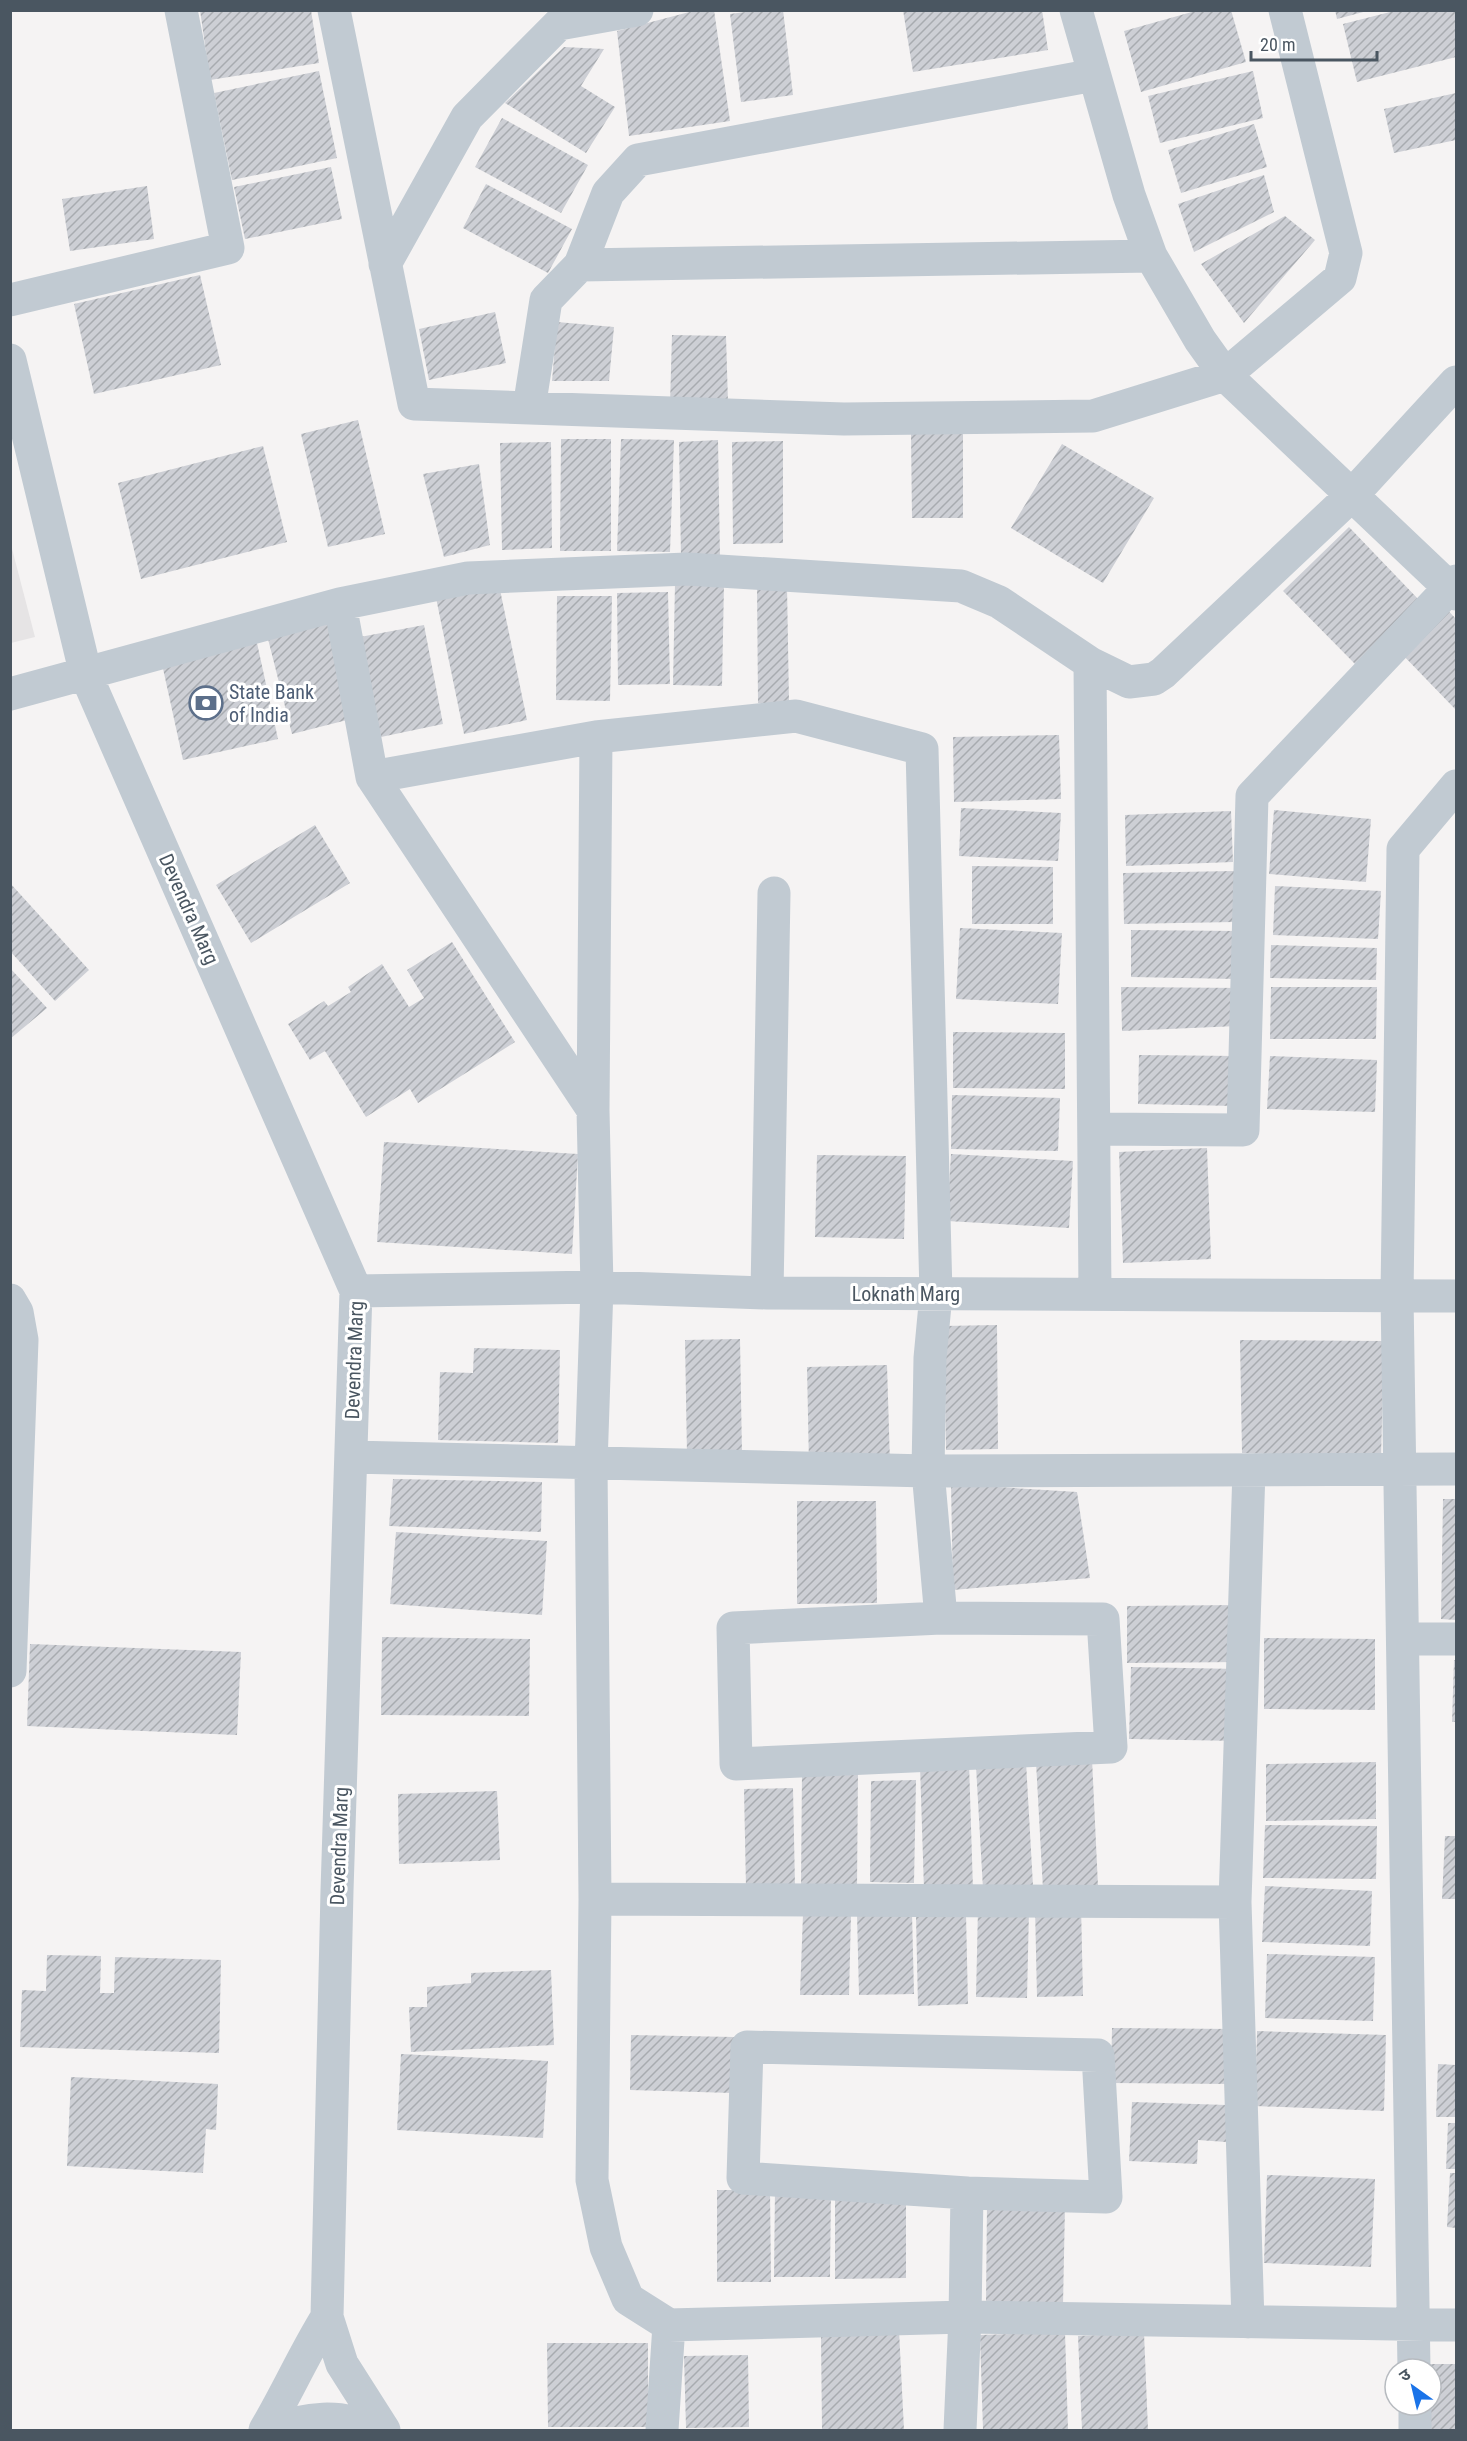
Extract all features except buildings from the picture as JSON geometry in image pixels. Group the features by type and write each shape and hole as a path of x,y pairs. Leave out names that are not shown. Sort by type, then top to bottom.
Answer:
{"street":[{"path":"10,300 228,248 181,10"},
{"path":"334,10 414,404 844,419 1093,416 1225,375 1340,278 1346,254 1285,10"},
{"path":"385,264 467,117 559,24 637,10"},
{"path":"1076,10 1129,195 1150,256 1200,340 1225,375 1454,587 1252,796 1243,1130 1094,1129"},
{"path":"529,408 546,300 580,265 608,193 638,160 1094,75"},
{"path":"580,265 1150,256"},
{"name":"Devendra Marg","path":"10,360 86,675 356,1291 337,1891 327,2317 342,2364 384,2430"},
{"path":"10,694 340,604 468,578 687,569 961,586 999,602 1090,663 1129,682 1154,679 1163,674 1353,494 1456,382"},
{"path":"340,604 372,777 593,1110"},
{"path":"1090,663 1095,1294"},
{"path":"372,777 596,737 796,716 922,749 936,1294 930,1358 928,1471 940,1618"},
{"path":"596,737 593,1110 597,1287 591,1465 595,1899 592,2180 606,2247 628,2299 669,2325 965,2318 1456,2325"},
{"path":"1414,2357 1397,1296 1403,849 1456,786"},
{"path":"767,1293 774,892"},
{"name":"Loknath Marg","path":"356,1291 597,1287 767,1293 1456,1296"},
{"path":"10,1300 17,1312 22,1340 10,1671"},
{"path":"351,1457 591,1465 928,1471 1456,1470"},
{"path":"1248,2322 1235,1902 1249,1470"},
{"path":"940,1618 1103,1619 1111,1747 736,1764 733,1628 940,1618"},
{"path":"1403,1639 1456,1639"},
{"path":"595,1899 1235,1902"},
{"path":"747,2047 1098,2055 1106,2197 967,2193 743,2178 747,2047"},
{"path":"960,2430 967,2193"},
{"path":"265,2430 283,2400 304,2354 327,2317"},
{"path":"662,2430 669,2325"},
{"path":"276,2430 294,2422 331,2419 370,2430"}],"shaded area":[{"path":"10,541 35,637 11,643 10,643"}],"place":[{"name":"State Bank of India","path":"206,703"}]}
